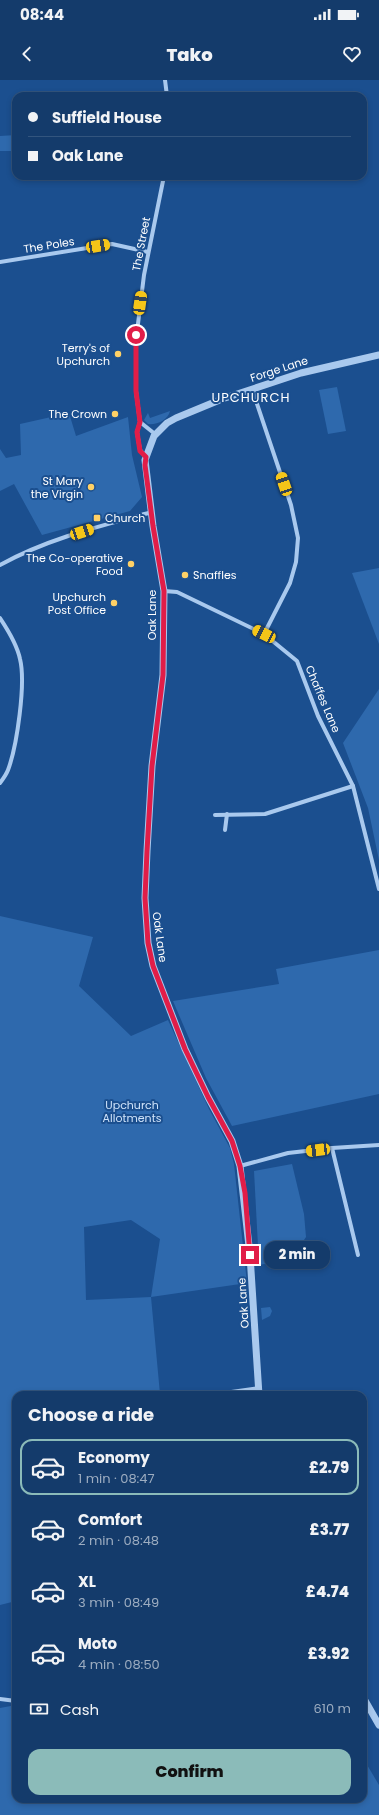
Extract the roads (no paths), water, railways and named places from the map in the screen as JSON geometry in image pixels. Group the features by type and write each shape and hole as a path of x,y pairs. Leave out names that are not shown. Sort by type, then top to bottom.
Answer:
{"street":[{"path":"166,80 167,92"},
{"name":"The Street","path":"146,457 140,451 137,430 140,422 136,391 136,340 148,252 163,180"},
{"name":"The Poles","path":"0,262 112,244 148,252"},
{"name":"Forge Lane","path":"167,423 202,407 307,371 379,355"},
{"path":"252,389 291,504 298,538 293,574 285,594 264,634"},
{"path":"140,422 155,434"},
{"name":"Oak Lane","path":"167,423 155,434 151,441 145,465 164,591 163,675 152,766 147,851 145,898 148,943 153,966 179,1035 208,1097 232,1141 240,1166 245,1193 259,1391"},
{"path":"0,566 24,552 47,543 152,512"},
{"name":"Chaffes Lane","path":"164,591 176,592 264,634 297,661 318,716 353,786 379,889"},
{"path":"0,618 17,648 22,675 20,710 9,768 0,783"},
{"path":"215,815 265,814 353,786"},
{"path":"225,830 227,814"},
{"path":"240,1166 288,1153 379,1145"},
{"path":"332,1148 358,1255"},
{"path":"0,1700 12,1701"},
{"path":"367,1704 379,1725"}],"place":[{"name":"Terry's of Upchurch","path":"118,354"},
{"name":"The Crown","path":"115,414"},
{"name":"St Mary the Virgin","path":"91,487"},
{"name":"Church","path":"97,518"},
{"name":"The Co-operative Food","path":"131,564"},
{"name":"Snaffles","path":"185,575"},
{"name":"Upchurch Post Office","path":"114,603"}],"district":[{"name":"UPCHURCH","path":"251,397"}],"park label":[{"name":"Upchurch Allotments","path":"132,1111"}]}
